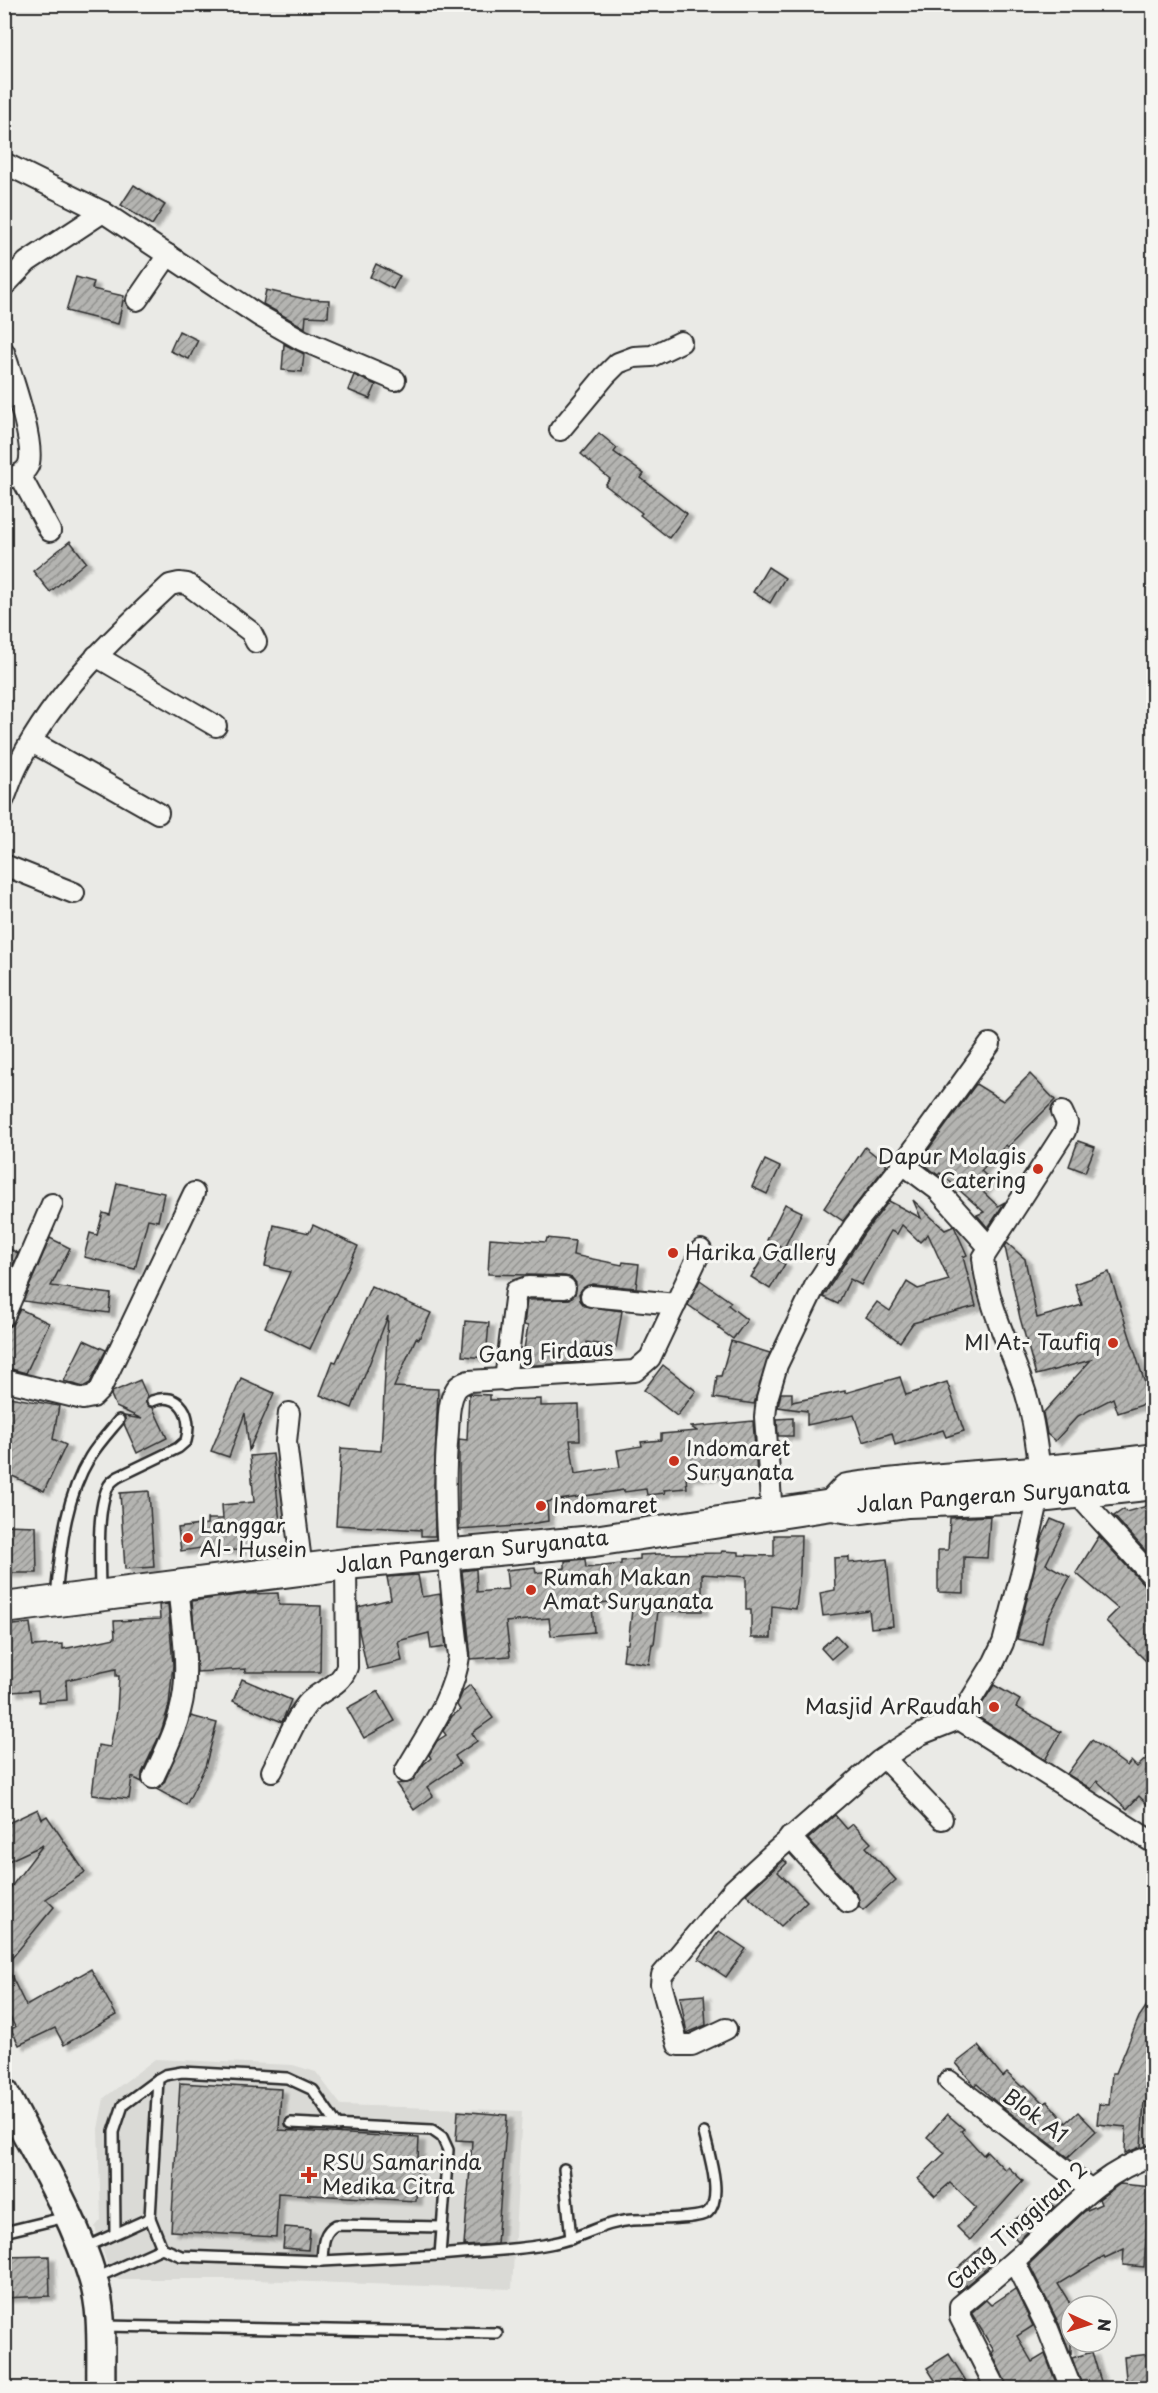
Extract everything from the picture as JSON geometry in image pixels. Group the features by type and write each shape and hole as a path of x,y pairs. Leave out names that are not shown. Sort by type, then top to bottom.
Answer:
{"main road":[{"name":"Jalan Pangeran Suryanata","path":"1074,1481 1154,1459"},
{"name":"Jalan Pangeran Suryanata","path":"4,1608 346,1564 594,1541 832,1505 855,1509 1074,1481 1154,1484"},
{"path":"4,2092 68,2216 94,2280 99,2306 101,2388"}],"street":[{"path":"4,163 103,212 258,315 293,335 395,380"},
{"path":"4,286 27,262 103,212"},
{"path":"137,300 168,255"},
{"path":"560,430 604,376 618,363 634,357 652,356 681,342"},
{"path":"4,352 30,443 29,465 12,476 50,531"},
{"path":"4,800 20,761 60,697 96,656 170,585 179,582 188,584 251,632 256,642"},
{"path":"96,656 216,726"},
{"path":"32,742 158,813"},
{"path":"4,865 74,893"},
{"path":"772,1515 765,1417 767,1399 777,1365 815,1286 854,1226 903,1164 990,1044"},
{"path":"726,2029 692,2045 678,2045 661,1984 662,1976 734,1889 790,1837 884,1758 921,1734 958,1719 994,1662 1003,1643 1040,1484 1028,1402 993,1311 984,1278 982,1258 1044,1167 1065,1131 1067,1123 1062,1112"},
{"path":"903,1164 938,1191 989,1247"},
{"path":"4,1380 83,1399 93,1397 100,1390 194,1193"},
{"path":"4,1316 52,1204"},
{"name":"Gang Firdaus","path":"447,1555 445,1493 451,1399 455,1390 462,1383 469,1381 635,1371 650,1358 701,1250"},
{"path":"505,1380 516,1291 528,1287 565,1288"},
{"path":"591,1296 676,1304"},
{"path":"289,1413 286,1442 302,1570"},
{"path":"1074,1481 1154,1578"},
{"path":"405,1772 449,1695 457,1670 459,1656 447,1555"},
{"path":"272,1771 302,1711 309,1702 344,1677 347,1667 346,1564"},
{"path":"153,1778 171,1738 184,1691 185,1666 178,1585"},
{"path":"958,1719 1154,1843"},
{"path":"884,1758 942,1819"},
{"path":"790,1837 848,1902"},
{"name":"Blok A1","path":"949,2081 1091,2190"},
{"name":"Gang Tinggiran 2","path":"996,2388 958,2311 960,2306 1014,2261 1091,2190 1115,2172 1137,2160 1154,2155"},
{"path":"1014,2261 1048,2329 1071,2388"}],"lane":[{"path":"100,1595 103,1502 110,1483 178,1449 186,1441 188,1420 176,1400 163,1396 152,1401"},
{"path":"55,1601 63,1532 75,1488 90,1456 119,1420"},
{"path":"115,2233 114,2132 123,2105 165,2075 182,2072 287,2078 313,2090 338,2126"},
{"path":"158,2079 150,2218 162,2248 181,2256 322,2261 440,2255 526,2247 572,2239 604,2225 627,2221 695,2218 708,2212 715,2202 715,2189 704,2133"},
{"path":"291,2123 432,2130 442,2137 448,2150 440,2255"},
{"path":"564,2169 572,2239"},
{"path":"4,2232 68,2216"},
{"path":"82,2249 150,2218"},
{"path":"322,2261 324,2238 336,2225 442,2228"},
{"path":"94,2280 162,2248"},
{"path":"100,2326 496,2333"}],"shaded area":[{"name":"RSU Samarinda Medika Citra","path":"155,2059 293,2065 316,2072 341,2105 522,2111 512,2289 228,2279 112,2279 95,2227 101,2220 98,2129 104,2098"}],"building":[{"path":"134,185 165,205 152,225 121,205"},
{"path":"376,264 400,276 393,289 370,277"},
{"path":"76,277 94,282 92,289 124,296 118,324 66,311"},
{"path":"266,290 305,299 329,300 328,317 306,316 305,328 263,304"},
{"path":"179,331 198,340 189,359 170,351"},
{"path":"284,344 304,354 302,372 282,370"},
{"path":"354,375 376,385 370,399 348,390"},
{"path":"599,433 617,448 614,452 644,474 641,478 687,514 669,538 640,515 642,513 605,485 610,479 581,454"},
{"path":"70,541 86,562 50,592 33,571"},
{"path":"768,567 785,578 770,603 753,592"},
{"path":"1030,1074 1055,1100 981,1171 991,1180 982,1191 998,1206 1005,1202 988,1228 977,1215 984,1212 940,1173 938,1175 920,1161 976,1084 1003,1101"},
{"path":"1078,1141 1095,1147 1085,1172 1069,1166"},
{"path":"865,1147 887,1165 843,1221 824,1208"},
{"path":"765,1160 780,1167 767,1194 752,1187"},
{"path":"117,1183 164,1193 158,1221 148,1219 135,1269 84,1257 90,1233 97,1235 103,1213 110,1215"},
{"path":"913,1200 945,1230 954,1226 967,1255 963,1257 976,1306 913,1323 900,1342 866,1317 877,1302 890,1311 907,1282 918,1289 949,1280 928,1234 920,1242 902,1225 897,1234 891,1231 861,1285 850,1279 838,1304 823,1297 864,1233 889,1201 921,1218"},
{"path":"785,1204 802,1212 784,1248 767,1240"},
{"path":"274,1225 309,1233 313,1225 358,1246 310,1349 265,1327 290,1272 265,1266"},
{"path":"50,1238 70,1248 51,1286 111,1294 109,1313 23,1301"},
{"path":"490,1238 546,1242 547,1238 575,1241 573,1255 622,1265 623,1262 639,1264 636,1288 592,1284 582,1289 579,1294 585,1306 622,1311 616,1347 587,1342 584,1362 521,1366 528,1326 524,1325 527,1300 570,1299 575,1294 576,1283 572,1278 565,1276 488,1274"},
{"path":"1007,1243 1025,1259 1037,1318 1082,1305 1075,1284 1109,1272 1151,1402 1118,1413 1113,1398 1078,1416 1055,1441 1047,1434 1043,1413 1091,1360 1036,1375 1020,1318 1005,1247"},
{"path":"4,1246 18,1253 4,1284"},
{"path":"766,1253 785,1264 770,1289 751,1277"},
{"path":"700,1280 731,1302 728,1305 747,1320 733,1339 688,1305"},
{"path":"371,1286 431,1313 419,1339 416,1338 394,1387 438,1389 434,1487 435,1536 421,1536 421,1530 336,1525 341,1448 381,1451 388,1316 352,1408 320,1395 333,1361 336,1362"},
{"path":"20,1309 49,1323 26,1373 4,1367 4,1328 12,1325"},
{"path":"465,1321 489,1323 486,1358 462,1356"},
{"path":"84,1340 106,1350 90,1383 83,1387 64,1381"},
{"path":"731,1341 770,1353 754,1404 714,1398 717,1376 721,1376"},
{"path":"663,1365 696,1391 677,1416 644,1390"},
{"path":"900,1377 906,1395 947,1382 964,1431 946,1437 943,1430 895,1445 892,1433 863,1442 854,1415 807,1425 807,1411 778,1407 781,1393 792,1393 792,1402 845,1391 845,1393"},
{"path":"241,1378 274,1393 249,1450 245,1413 229,1457 211,1451"},
{"path":"140,1380 147,1396 146,1403 153,1408 167,1438 137,1453 124,1424 124,1416 142,1419 116,1407 111,1395 112,1392"},
{"path":"469,1394 490,1395 490,1400 541,1399 541,1406 579,1405 580,1440 570,1440 575,1474 620,1467 617,1450 642,1446 641,1442 661,1440 661,1434 697,1431 691,1427 753,1421 757,1475 686,1477 687,1488 664,1490 665,1493 647,1495 646,1489 624,1492 624,1490 547,1502 548,1521 517,1526 459,1530 459,1439 467,1440"},
{"path":"4,1396 59,1406 53,1439 66,1445 44,1491 4,1472"},
{"path":"793,1418 793,1436 778,1436 777,1419"},
{"path":"273,1454 280,1523 239,1526 241,1550 208,1551 208,1547 181,1551 178,1528 207,1524 207,1519 223,1519 222,1505 254,1502 250,1456"},
{"path":"149,1491 154,1567 125,1569 120,1493"},
{"path":"1154,1504 1154,1560 1114,1516 1124,1509 1126,1512"},
{"path":"990,1516 987,1558 964,1557 964,1593 938,1592 938,1550 948,1550 950,1518"},
{"path":"1051,1519 1065,1525 1046,1564 1070,1577 1046,1622 1042,1644 1017,1639 1042,1538"},
{"path":"4,1525 36,1526 37,1573 4,1573"},
{"path":"774,1535 801,1535 800,1573 796,1609 772,1606 771,1638 751,1638 751,1610 746,1610 746,1577 702,1574 702,1611 658,1611 649,1664 623,1660 625,1644 628,1644 633,1601 625,1600 592,1604 594,1632 551,1636 549,1618 506,1622 510,1656 471,1659 462,1571 476,1569 477,1592 508,1589 506,1570 535,1567 536,1573 565,1568 565,1561 585,1559 586,1568 621,1564 621,1561 640,1559 640,1555 721,1553 722,1551 739,1552 739,1555 774,1556"},
{"path":"1099,1536 1145,1586 1154,1590 1154,1669 1106,1621 1118,1609 1076,1573"},
{"path":"849,1557 849,1563 887,1559 893,1626 871,1628 869,1610 823,1616 820,1593 835,1590 834,1558"},
{"path":"418,1575 422,1597 440,1594 446,1647 431,1649 429,1633 398,1641 402,1661 367,1669 359,1631 358,1607 391,1599 387,1577"},
{"path":"278,1593 279,1605 321,1606 320,1672 245,1672 246,1669 197,1672 192,1601 246,1594"},
{"path":"168,1604 173,1665 169,1705 161,1732 142,1773 142,1782 132,1777 129,1799 92,1795 98,1745 110,1747 117,1712 119,1676 116,1676 116,1669 66,1680 67,1700 39,1702 38,1690 12,1692 6,1626 30,1623 33,1646 63,1644 63,1649 115,1638 114,1621 160,1619 159,1605"},
{"path":"836,1635 846,1646 831,1659 821,1648"},
{"path":"242,1679 291,1700 282,1722 233,1701"},
{"path":"470,1685 493,1718 472,1733 477,1741 455,1756 460,1764 427,1787 433,1796 414,1810 396,1784 411,1782 431,1758 429,1755 437,1741 446,1735 443,1731 452,1716 460,1710 457,1705 463,1691"},
{"path":"994,1685 1020,1700 1016,1707 1061,1732 1045,1760 975,1715"},
{"path":"378,1691 395,1721 364,1738 347,1708"},
{"path":"191,1716 217,1723 205,1767 186,1805 156,1789 164,1783"},
{"path":"1092,1740 1127,1766 1131,1761 1137,1767 1154,1751 1154,1811 1139,1796 1127,1809 1097,1781 1091,1789 1067,1774"},
{"path":"38,1809 42,1819 47,1816 85,1872 46,1899 54,1907 6,1965 26,2006 91,1969 116,2015 64,2045 55,2028 19,2045 11,2029 15,2027 4,2005 4,1896 43,1845 4,1863 4,1825"},
{"path":"835,1815 847,1829 853,1824 871,1843 866,1847 896,1880 863,1910 859,1906 857,1894 808,1839"},
{"path":"784,1860 787,1863 778,1872 807,1901 781,1926 746,1894"},
{"path":"719,1931 746,1949 726,1977 699,1959"},
{"path":"704,1995 706,2025 687,2033 680,1997"},
{"path":"1154,1995 1154,2073 1150,2103 1144,2102 1141,2147 1125,2153 1126,2127 1097,2124 1099,2104 1109,2105 1112,2073 1116,2073 1139,2017"},
{"path":"978,2046 1003,2077 1007,2073 1022,2087 1025,2085 1044,2104 1047,2101 1066,2123 1078,2112 1096,2131 1068,2157 996,2102 977,2084 975,2086 956,2063"},
{"path":"180,2083 281,2089 279,2130 419,2138 416,2201 278,2193 276,2237 171,2231"},
{"path":"458,2111 507,2115 497,2244 464,2246 472,2141 456,2140"},
{"path":"947,2114 964,2129 961,2131 983,2155 987,2151 1005,2170 1008,2167 1023,2181 970,2240 957,2227 976,2208 950,2183 935,2196 918,2179 945,2153 927,2137"},
{"path":"1120,2184 1152,2187 1144,2267 1123,2265 1124,2249 1105,2258 1104,2256 1058,2284 1064,2294 1059,2294 1059,2324 1029,2264 1085,2211 1101,2204 1099,2199"},
{"path":"1046,2196 1054,2207 1018,2241 1005,2227"},
{"path":"285,2227 310,2229 308,2250 283,2248"},
{"path":"980,2248 993,2263 958,2292 947,2278"},
{"path":"49,2256 50,2296 4,2298 4,2257"},
{"path":"1015,2289 1033,2326 1017,2336 1032,2362 1045,2354 1058,2388 1008,2388 992,2353 994,2351 972,2314 986,2300 991,2305"},
{"path":"949,2354 966,2381 954,2388 940,2388 927,2368"},
{"path":"1093,2354 1103,2388 1083,2388 1072,2358"},
{"path":"1150,2354 1152,2388 1127,2388 1124,2357"}],"place":[{"name":"Dapur Molagis Catering","path":"1038,1169"},
{"name":"Harika Gallery","path":"673,1253"},
{"name":"MI At- Taufiq","path":"1113,1343"},
{"name":"Indomaret Suryanata","path":"674,1461"},
{"name":"Indomaret","path":"541,1506"},
{"name":"Langgar Al- Husein","path":"188,1538"},
{"name":"Rumah Makan Amat Suryanata","path":"531,1590"},
{"name":"Masjid ArRaudah","path":"994,1707"},
{"name":"RSU Samarinda Medika Citra","path":"309,2175"}]}
